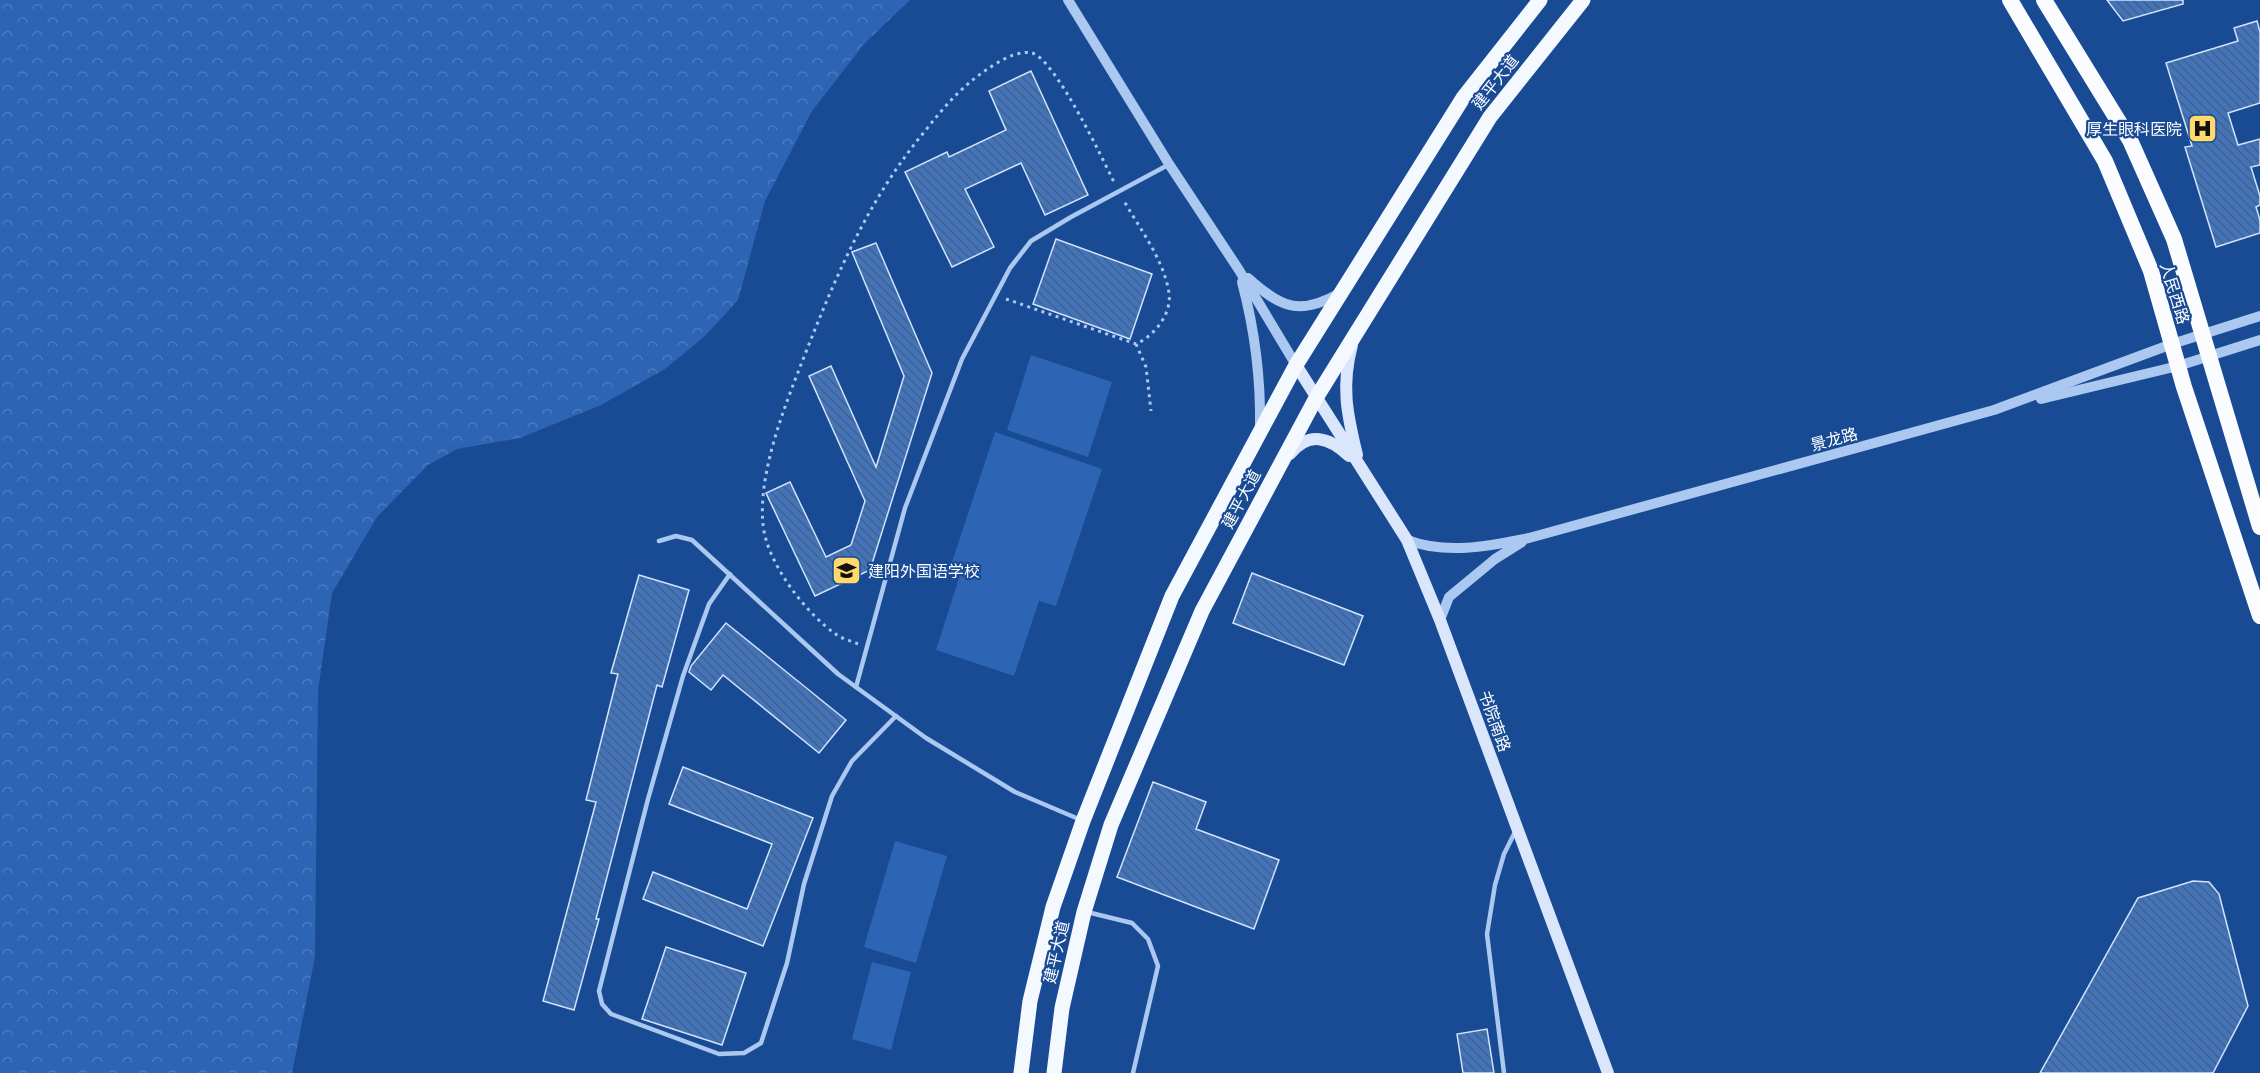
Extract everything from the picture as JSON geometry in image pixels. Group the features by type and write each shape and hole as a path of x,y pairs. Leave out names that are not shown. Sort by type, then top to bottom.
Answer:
{"highway":[{"name":"人民西路","path":"2010,0 2105,161 2151,271 2178,366 2260,616"},
{"name":"人民西路","path":"2044,0 2130,140 2174,239 2260,527"}],"main road":[{"name":"建平大道","path":"1021,1073 1030,1000 1053,907 1083,821 1172,597 1296,365 1463,98 1540,0"},
{"name":"建平大道","path":"1054,1073 1062,1008 1084,912 1111,825 1202,610 1317,398 1490,117 1583,0"},
{"path":"1354,337 1346,375 1345,393 1349,423 1360,467"},
{"name":"书院南路","path":"1296,365 1407,540 1440,620 1608,1073"},
{"path":"1279,467 1302,441 1320,439 1331,442 1360,467"}],"street":[{"path":"1068,0 1239,270 1296,365"},
{"path":"1239,270 1259,288 1289,306 1302,308 1322,303 1343,291"},
{"path":"1239,270 1257,347 1261,397 1260,433"},
{"name":"景龙路","path":"1407,540 1427,548 1452,548 1487,547 1529,538 1994,410 2172,344 2260,316"},
{"path":"1994,410 2178,366 2260,340"},
{"path":"1440,620 1449,597 1494,559 1529,538"}],"lane":[{"path":"856,687 865,646 905,508 962,359 1010,268 1031,241 1170,164"},
{"path":"659,541 676,536 692,540 838,674 946,752 1015,792 1083,821"},
{"path":"730,574 709,604 683,676 648,799 599,991 602,1004 611,1014 719,1054 744,1053 760,1043 787,963 804,884 832,796 852,760 896,716"},
{"path":"1504,1073 1487,934 1495,885 1504,854 1517,828"},
{"path":"1084,912 1132,923 1148,939 1158,966 1132,1073"}],"path":[{"path":"865,646 839,637 823,624 798,597 779,569 766,541 763,523 766,480 772,449 789,394 845,256 878,195 914,144 952,97 992,67 1013,55 1027,53 1039,56 1058,78 1154,254 1164,276 1169,295 1164,315 1156,330 1147,339 1136,344 995,296"},
{"path":"1136,344 1146,367 1151,411"}],"green space":[{"path":"0,0 910,0 864,44 812,111 765,201 738,300 705,336 665,369 601,405 520,438 457,449 428,465 377,517 332,593 318,691 315,957 292,1073 0,1073"},
{"path":"1031,355 1112,382 1088,457 1007,430"},
{"path":"995,432 1102,469 1056,606 1039,601 1014,676 936,650 960,575 949,571"},
{"path":"895,841 947,856 916,963 864,947"},
{"path":"872,962 911,972 891,1050 852,1039"}],"building":[{"path":"2107,0 2183,0 2183,4 2123,21"},
{"path":"2257,21 2260,32 2260,103 2228,113 2238,145 2260,139 2260,165 2251,167 2260,196 2260,205 2256,207 2260,220 2260,233 2216,247 2185,147 2192,146 2166,63 2238,41 2234,28"},
{"path":"1031,71 1088,195 1045,215 1021,163 965,189 994,247 952,267 905,172 947,152 949,157 1006,130 989,91"},
{"path":"1056,239 1152,274 1130,339 1033,304"},
{"path":"876,243 932,373 870,570 815,596 766,493 790,482 826,557 851,545 865,501 809,376 831,366 876,467 904,376 852,252"},
{"path":"1252,573 1363,616 1344,665 1233,623"},
{"path":"639,575 689,590 662,687 657,685 574,1010 543,1001 596,802 586,800 618,674 611,673"},
{"path":"726,623 846,720 819,753 723,675 711,690 689,672 691,666"},
{"path":"683,767 813,818 763,946 643,899 653,872 747,909 772,844 669,804"},
{"path":"1153,782 1206,802 1196,829 1279,860 1254,929 1117,877"},
{"path":"2193,881 2209,882 2219,894 2248,1006 2213,1073 2040,1073 2138,898"},
{"path":"666,947 746,973 722,1045 642,1019"},
{"path":"1487,1029 1494,1073 1463,1073 1457,1034"}],"place":[{"name":"厚生眼科医院","path":"2203,129"},
{"name":"建阳外国语学校","path":"847,571"}]}
